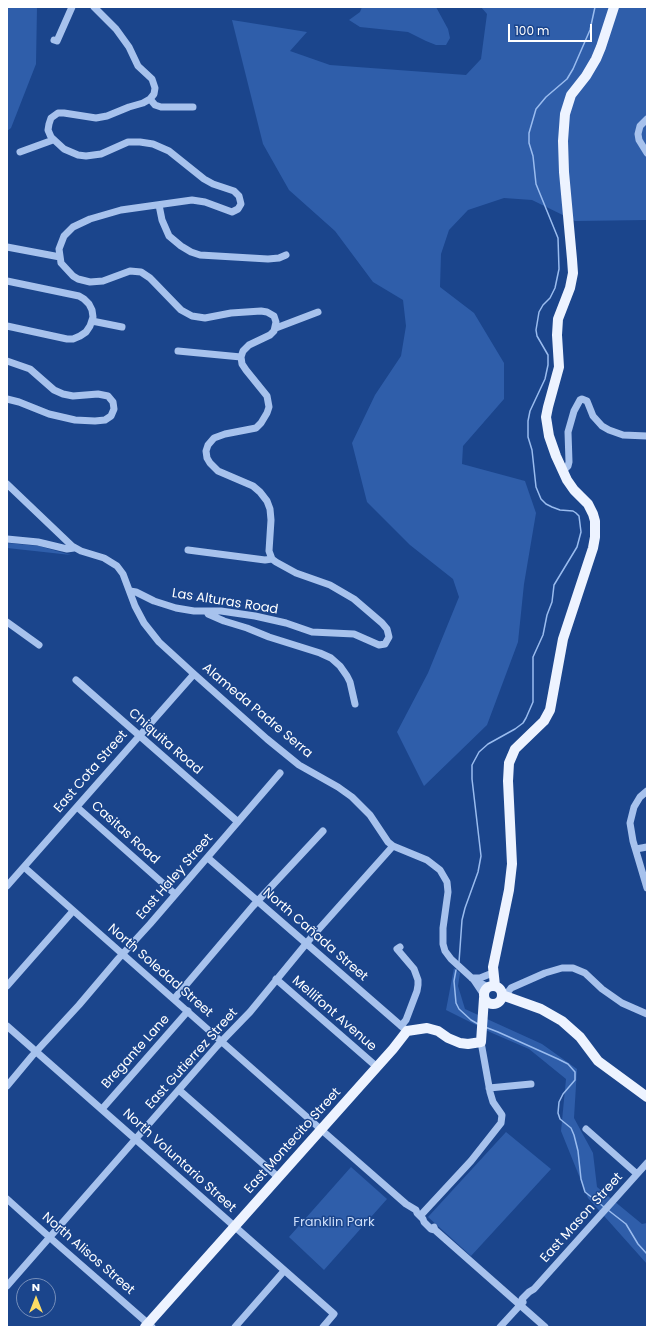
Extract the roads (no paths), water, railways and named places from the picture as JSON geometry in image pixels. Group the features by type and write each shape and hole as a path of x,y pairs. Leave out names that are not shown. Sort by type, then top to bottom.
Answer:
{"main road":[{"path":"404,1028 427,1028 438,1031 448,1038 460,1043 468,1044 481,1042 484,1016 493,993 491,971 511,872 508,781 510,759 519,744 544,721 550,710 563,639 593,548 595,522 591,509 569,483 563,471 549,436 546,417 559,367 557,335 558,319 570,288 573,273 564,172 564,119 570,98 591,67 602,47 614,7"},
{"path":"493,993 513,991 524,1003"},
{"path":"493,993 517,1004 524,1003 541,1009 562,1021 580,1037 598,1061 647,1097"},
{"name":"East Montecito Street","path":"148,1326 278,1177 377,1067 404,1028"}],"street":[{"path":"54,40 58,41 72,7"},
{"path":"94,7 116,29 138,66 152,79 155,88 154,94 150,99 143,103 107,116 96,118 58,113 51,118 49,124 49,134 53,140 59,146 70,152 86,156 102,154 128,142 153,144 169,151 204,179 213,184 234,191 239,196 241,201 240,207 232,212 211,203 185,201 159,206 121,210 81,222 73,227 64,236 60,245 61,263 68,272 84,282 103,281 130,271 141,272 150,278 181,310 192,316 205,318 231,313 261,311 268,312 274,316 276,328"},
{"path":"150,99 158,106 193,107"},
{"path":"647,119 640,126 638,134 639,140 647,153"},
{"path":"20,152 53,140"},
{"path":"159,206 162,220 169,236 177,244 191,252 200,255 268,259 279,258 286,255"},
{"path":"7,247 60,257"},
{"path":"7,281 79,296 87,301 91,307 92,314 92,321 86,332 73,339 7,326"},
{"path":"188,550 265,560 272,559 269,547 271,520 270,509 267,501 253,486 225,474 214,467 206,455 208,446 214,438 225,434 256,428 261,424 267,413 269,407 267,396 242,364 241,357 243,351 249,345 270,335 276,328 318,312"},
{"path":"92,321 122,327"},
{"path":"178,351 241,357"},
{"path":"7,361 30,369 54,390 63,394 73,396 98,394 106,396 113,402 114,409 112,416 105,420 75,420 44,413 19,402 7,400"},
{"path":"563,471 570,462 568,432 574,411 582,399 587,401 593,416 602,426 609,430 623,435 647,436"},
{"name":"Alameda Padre Serra","path":"7,484 74,548 104,558 117,566 123,574 135,606 144,623 159,642 194,674 292,760 352,797 370,815 388,842 393,846 432,862 442,873 448,892 443,928 444,948 451,959 473,979 493,993"},
{"path":"7,539 38,542 66,549 74,548"},
{"name":"Las Alturas Road","path":"130,591 170,606 194,611 221,611 255,616 312,632 351,634 379,645 387,642 389,637 385,627 354,599 330,585 282,567 272,559"},
{"path":"207,611 208,614 224,621 331,658 340,666 347,676 350,682 355,704"},
{"path":"7,622 14,625 39,645"},
{"name":"East Cota Street","path":"7,886 194,674"},
{"name":"Chiquita Road","path":"76,680 238,822"},
{"name":"East Haley Street","path":"7,1086 208,858 280,773"},
{"path":"647,791 637,802 632,813 631,827 647,888"},
{"name":"Casitas Road","path":"77,806 175,894"},
{"path":"174,999 257,902 323,831"},
{"name":"East Gutierrez Street","path":"7,1286 222,1041 250,1012 306,944 393,846"},
{"path":"636,849 647,847"},
{"name":"North Cañada Street","path":"208,858 404,1028"},
{"name":"North Soledad Street","path":"24,867 406,1204 407,1208 420,1216 431,1229 435,1230 521,1304 545,1327"},
{"path":"7,986 73,911"},
{"path":"400,947 397,949 417,974 418,985 404,1028"},
{"path":"513,991 540,975 556,969 576,968 585,973 610,995 628,1006 647,1014"},
{"path":"473,979 480,978 491,971"},
{"name":"Mellifont Avenue","path":"276,979 377,1067"},
{"name":"Bregante Lane","path":"102,1109 188,1011"},
{"name":"North Voluntario Street","path":"7,1026 334,1314 323,1327"},
{"path":"420,1216 471,1161 500,1126 502,1115 492,1099 481,1042"},
{"path":"489,1088 531,1084"},
{"path":"179,1090 278,1177"},
{"path":"586,1129 638,1174"},
{"name":"East Mason Street","path":"500,1327 521,1304 526,1302 534,1289 647,1163"},
{"name":"North Alisos Street","path":"7,1198 148,1326"},
{"path":"235,1327 284,1271"}],"waterway":[{"path":"459,962 462,920 478,872 481,856 472,779 472,765 479,752 488,744 515,729 523,723 526,718 533,702 533,657 543,635 547,615 552,602 554,585 577,547 581,532 579,516 576,513 573,511 560,510 552,507 541,499 536,487 532,450 528,437 528,421 530,411 545,379 548,365 548,355 537,336 536,330 539,312 550,298 555,288 559,269 558,238 536,184 533,156 529,143 529,133 536,109 546,97 567,79 573,69 590,30 595,7"},
{"path":"456,970 454,981 456,1003 459,1009 478,1024"},
{"path":"485,1027 558,1059 568,1064 575,1072 575,1080 563,1094 559,1102 558,1113 560,1119 571,1128 574,1135 578,1151 581,1179 585,1192 604,1207"},
{"path":"608,1210 626,1224 638,1244 647,1254"}],"park label":[{"name":"Franklin Park","path":"334,1223"}]}
